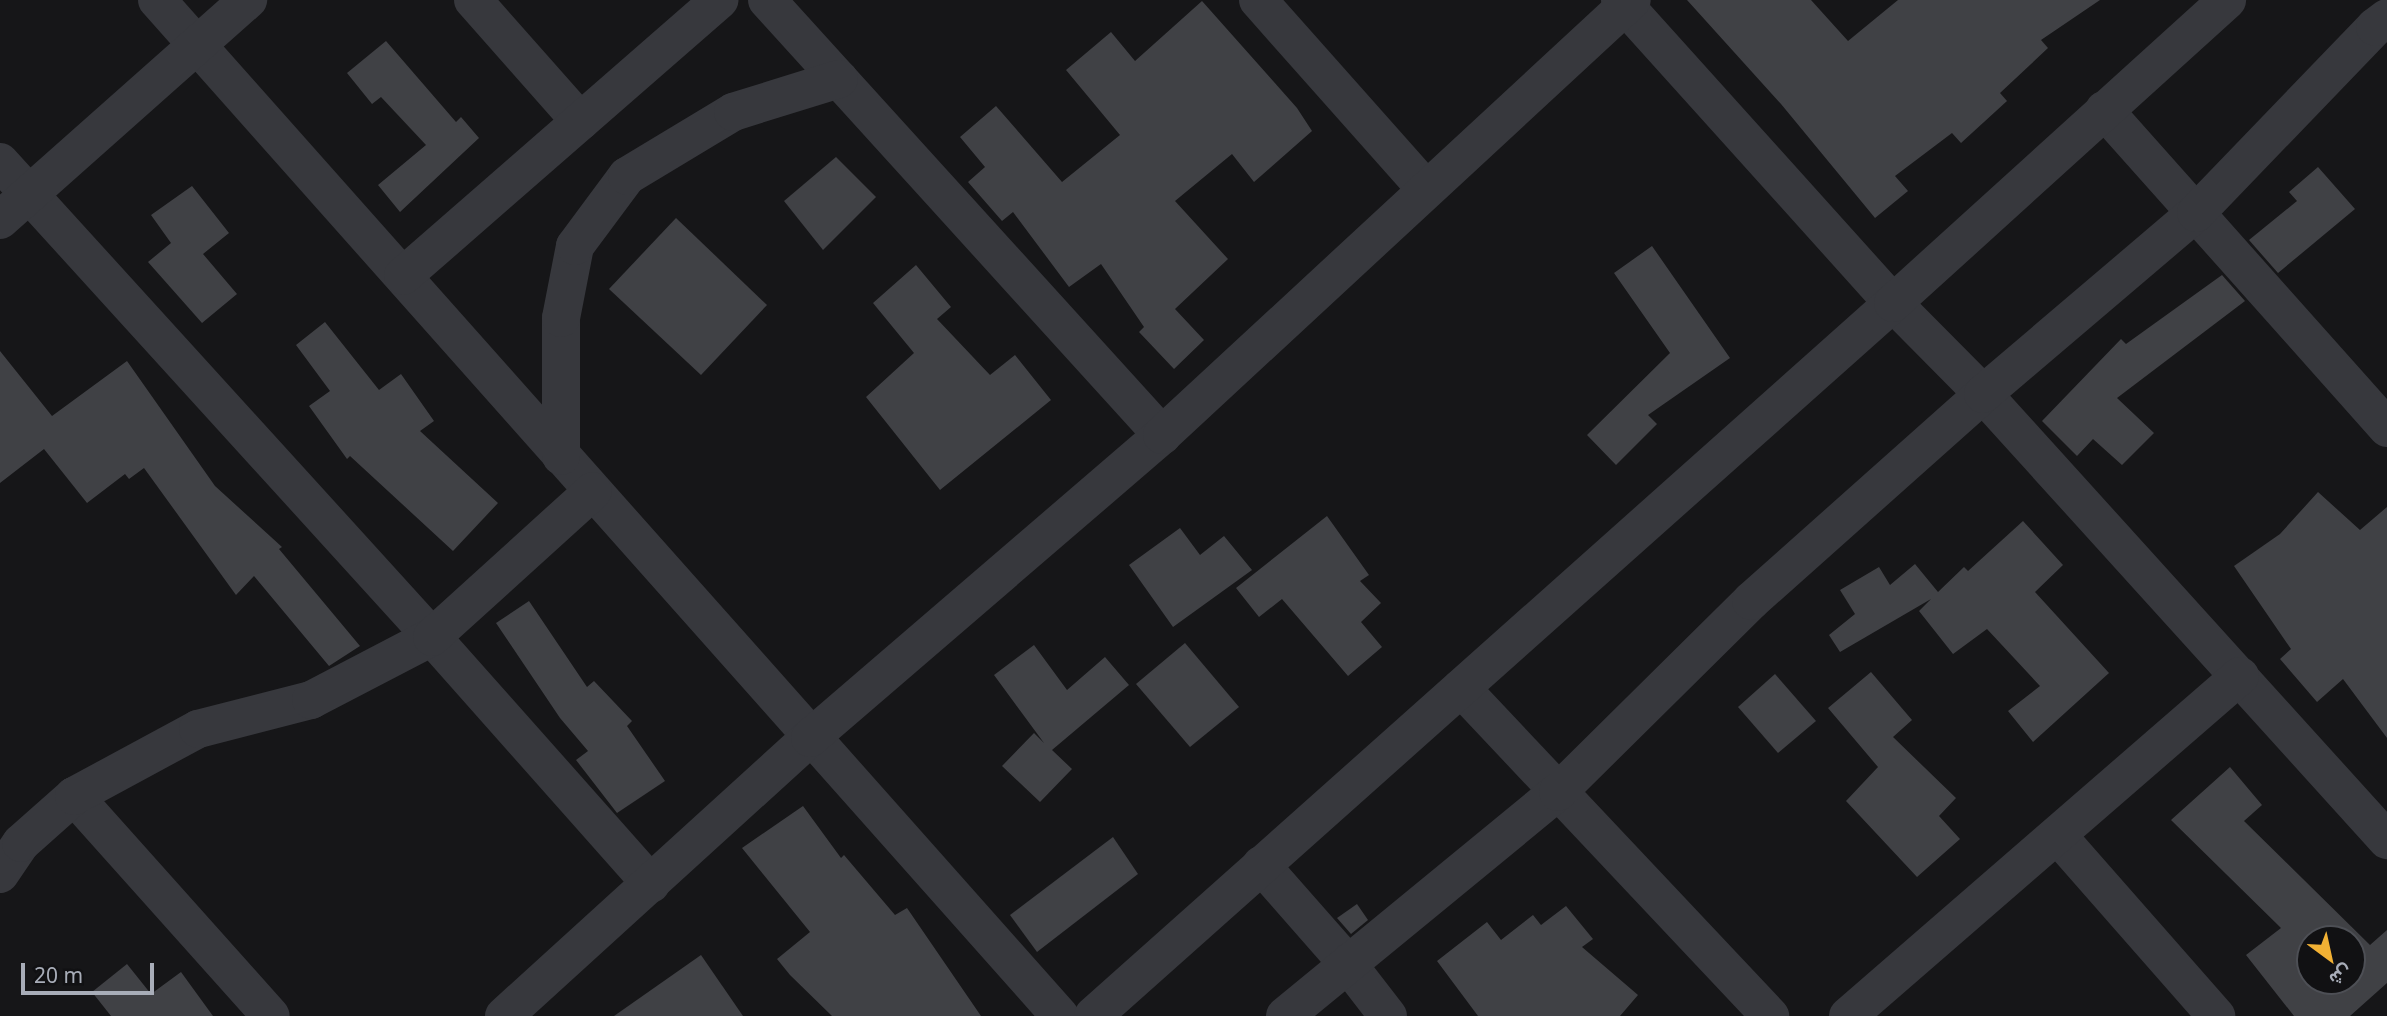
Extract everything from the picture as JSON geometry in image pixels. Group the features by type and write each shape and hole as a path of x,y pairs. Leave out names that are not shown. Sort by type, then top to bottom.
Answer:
{"street":[{"path":"157,0 810,738 1060,1016"},
{"path":"0,220 248,0"},
{"path":"473,0 580,121"},
{"path":"403,276 719,0"},
{"path":"767,0 1161,435"},
{"path":"1258,0 1426,188"},
{"path":"1093,1016 1893,303 2227,0"},
{"path":"504,1016 810,738 1161,435 1626,2 1893,303 1983,394 2387,840"},
{"path":"1285,1016 1558,792 1751,601 1983,394 2196,213 2323,80 2387,18"},
{"path":"561,456 561,318 575,246 627,176 733,112 839,79"},
{"path":"2104,110 2387,428"},
{"path":"0,162 432,637 651,884"},
{"path":"0,874 21,843 74,796 198,729 312,700 432,637 593,491"},
{"path":"1848,1016 2240,676"},
{"path":"1461,688 1770,1016"},
{"path":"74,796 271,1016"},
{"path":"2058,836 2216,1016"},
{"path":"1261,865 1347,963 1388,1016"}],"building":[{"path":"1687,0 1811,0 1848,41 1898,0 2100,0 2041,40 2048,48 2000,93 2007,101 1961,143 1952,133 1895,176 1908,191 1875,218 1781,104"},
{"path":"1202,1 1297,108 1312,131 1254,182 1232,154 1175,201 1228,259 1175,309 1204,340 1174,369 1139,332 1144,327 1101,264 1069,287 1013,212 1002,221 968,182 985,167 960,137 996,106 1062,182 1120,135 1066,70 1111,32 1135,61"},
{"path":"386,41 456,122 461,117 479,138 400,212 378,185 426,145 381,97 372,104 347,73"},
{"path":"836,157 876,197 823,250 784,201"},
{"path":"2318,167 2355,209 2278,273 2249,240 2297,201 2289,192"},
{"path":"192,186 229,233 203,254 237,294 202,323 148,262 171,243 151,215"},
{"path":"676,218 767,305 701,375 609,289"},
{"path":"1652,246 1730,358 1648,415 1657,424 1616,465 1587,435 1670,353 1614,273"},
{"path":"916,265 951,307 937,319 990,375 1015,355 1051,400 940,490 866,397 914,353 873,303"},
{"path":"2222,275 2245,301 2117,398 2154,433 2122,465 2093,439 2077,456 2042,421 2121,339 2126,344"},
{"path":"325,322 379,390 401,374 434,421 420,431 498,503 453,551 350,456 347,459 309,406 330,391 296,345"},
{"path":"0,351 52,416 127,361 215,486 282,547 279,549 360,646 329,666 254,576 236,595 144,468 129,479 125,474 87,503 44,449 0,483"},
{"path":"2318,492 2360,530 2387,507 2387,738 2343,679 2317,702 2280,659 2291,649 2234,566 2280,534"},
{"path":"1327,516 1369,575 1360,581 1381,603 1361,622 1382,647 1348,676 1282,599 1259,617 1236,588"},
{"path":"2023,521 2063,565 2035,592 2109,673 2033,742 2008,711 2040,686 1987,629 1953,654 1919,611 1931,599 1840,652 1829,635 1855,614 1840,590 1879,567 1890,585 1915,564 1938,592 1964,567 1968,571"},
{"path":"1180,528 1200,555 1224,536 1252,570 1173,627 1129,565"},
{"path":"529,601 587,687 594,681 632,721 627,726 665,781 617,813 576,760 588,751 560,718 496,623"},
{"path":"1185,643 1239,707 1190,747 1136,684"},
{"path":"1034,645 1067,690 1105,657 1129,685 1052,750 1072,769 1040,802 1002,766 1034,733 1044,743 994,675"},
{"path":"1871,672 1912,720 1893,737 1956,798 1939,816 1960,839 1917,877 1846,801 1878,767 1828,708"},
{"path":"1775,674 1816,721 1778,753 1738,707"},
{"path":"2230,767 2262,805 2244,821 2350,925 2296,925 2296,995 2366,995 2366,941 2370,945 2387,930 2387,983 2350,1016 2294,1016 2246,955 2281,928 2171,820"},
{"path":"803,806 841,858 844,855 895,915 907,908 981,1016 832,1016 790,975 777,959 810,932 742,848"},
{"path":"1113,837 1138,874 1037,952 1010,915"},
{"path":"1357,904 1368,920 1351,934 1337,918"},
{"path":"1566,906 1593,939 1582,947 1638,995 1620,1016 1478,1016 1437,961 1487,922 1501,940 1533,915 1541,925"},
{"path":"701,955 743,1016 614,1016"},
{"path":"127,964 151,994 181,972 213,1016 111,1016 92,992"}]}
